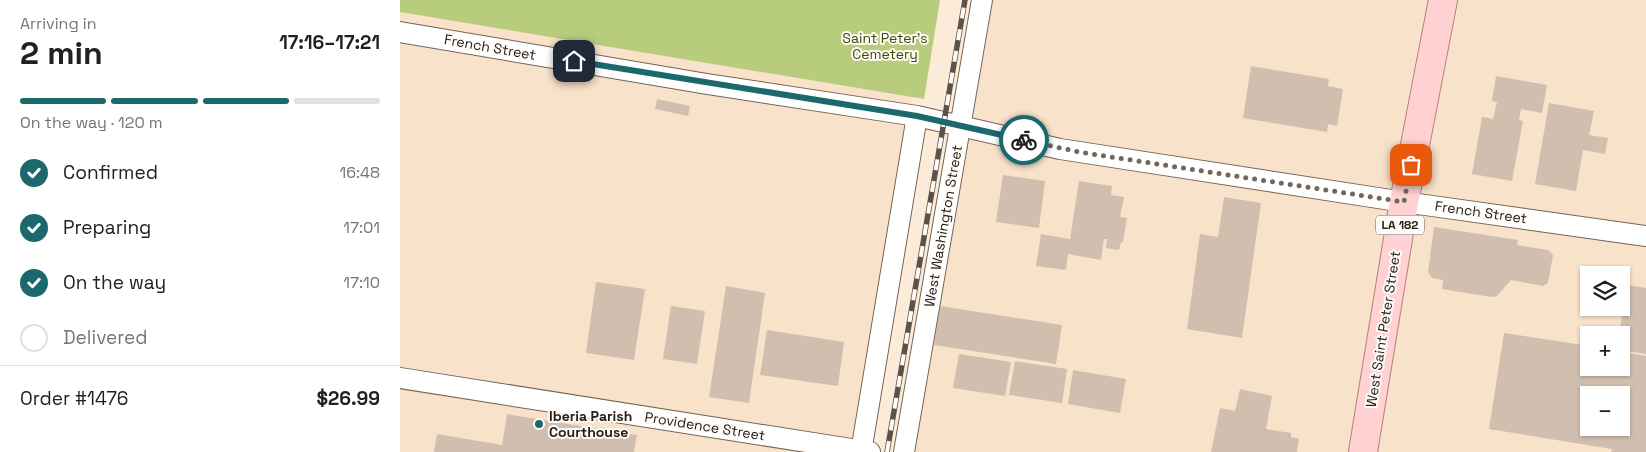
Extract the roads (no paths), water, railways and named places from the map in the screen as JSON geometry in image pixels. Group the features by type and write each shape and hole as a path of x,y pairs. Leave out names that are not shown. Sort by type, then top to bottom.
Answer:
{"main road":[{"name":"West Saint Peter Street","path":"1363,452 1404,202 1443,0"}],"street":[{"name":"West Washington Street","path":"904,452 982,0"},
{"name":"French Street","path":"400,32 707,84 917,116 1060,148 1404,202 1646,236"},
{"path":"864,452 917,116"},
{"name":"Providence Street","path":"400,378 864,452"}],"railway":[{"path":"887,452 965,0"}],"place":[{"name":"Iberia Parish Courthouse","path":"539,424"}],"park label":[{"name":"Saint Peter's Cemetery","path":"885,46"}]}
